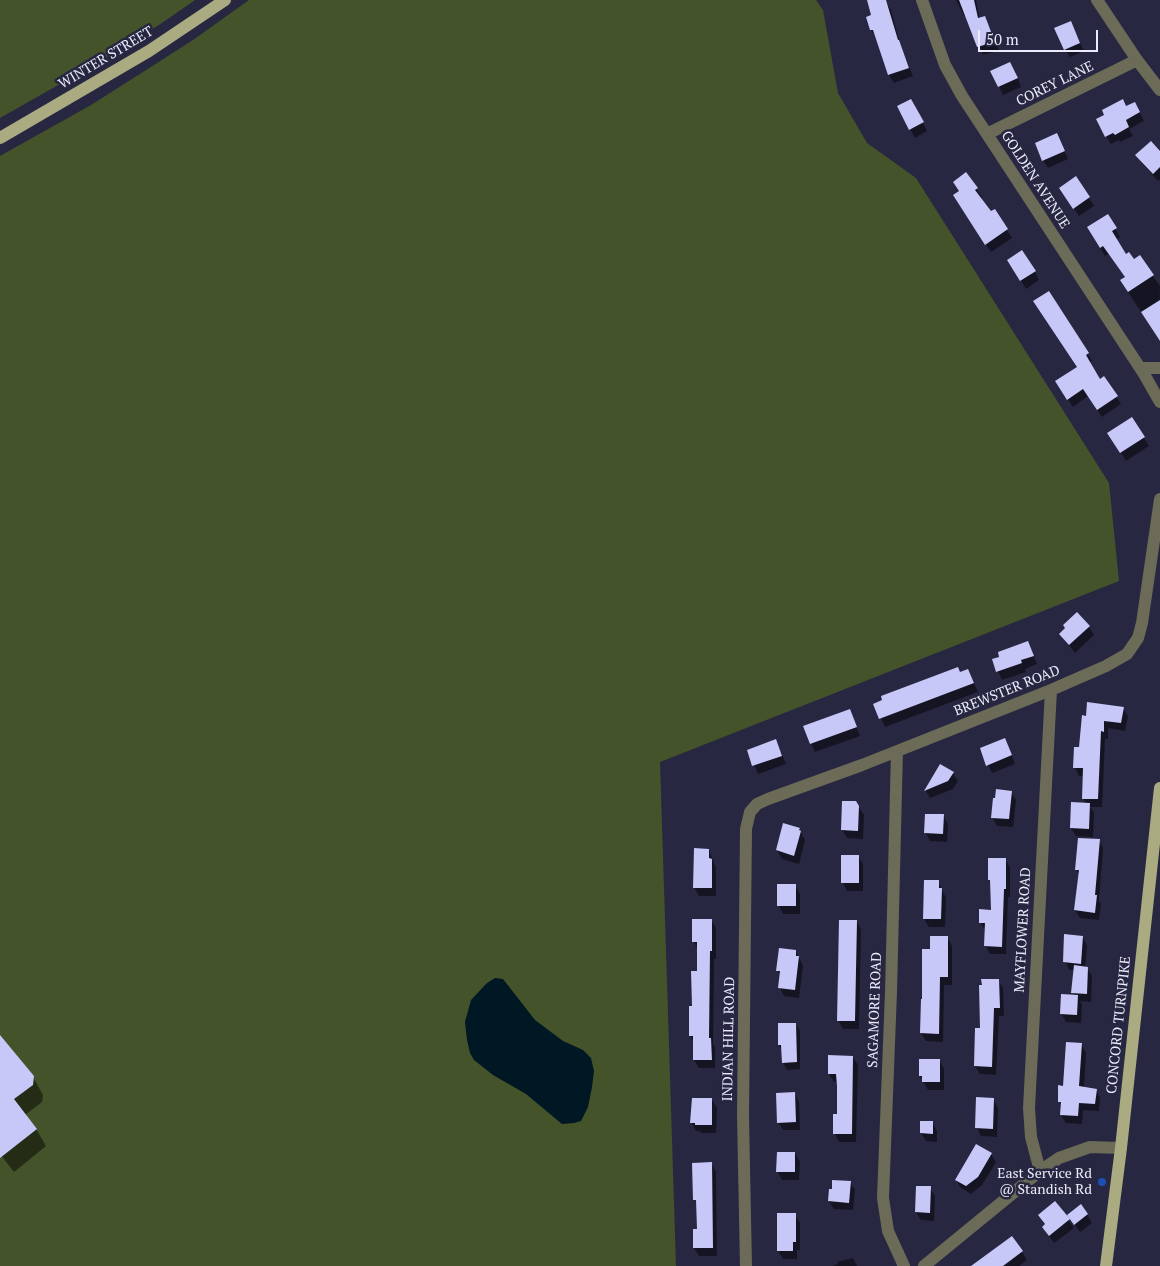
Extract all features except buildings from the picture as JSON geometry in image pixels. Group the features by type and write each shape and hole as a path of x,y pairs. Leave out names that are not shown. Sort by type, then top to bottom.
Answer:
{"main road":[{"name":"WINTER STREET","path":"0,138 149,51 224,0"},
{"name":"CONCORD TURNPIKE","path":"1106,1266 1121,1148 1160,788"}],"street":[{"name":"GOLDEN AVENUE","path":"922,0 938,48 951,77 1160,400"},
{"path":"1097,0 1137,60 1160,90"},
{"name":"COREY LANE","path":"987,134 1137,60"},
{"path":"1140,368 1160,368"},
{"name":"BREWSTER ROAD","path":"750,812 757,804 768,799 897,751 1051,690 1106,666 1126,654 1135,644 1141,631 1160,499"},
{"name":"MAYFLOWER ROAD","path":"1040,1170 1032,1144 1029,1108 1051,690"},
{"name":"SAGAMORE ROAD","path":"897,751 891,992 883,1198 885,1224 904,1266"},
{"name":"INDIAN HILL ROAD","path":"746,1266 743,1116 746,829 750,812"},
{"path":"924,1266 1040,1170 1059,1158 1082,1149 1097,1146 1121,1148"}],"green space":[{"path":"0,0 195,0 162,23 97,63 0,118"},
{"path":"249,0 816,0 823,10 838,93 867,143 916,178 1109,483 1119,581 660,762 676,1266 0,1266 0,156 91,105 193,40"}],"water":[{"path":"495,978 503,979 535,1020 563,1041 583,1050 591,1058 594,1071 592,1087 588,1107 581,1121 562,1124 526,1094 493,1075 474,1060 470,1053 465,1022 471,1000 487,983"}],"place":[{"name":"East Service Rd @ Standish Rd","path":"1102,1182"}]}
